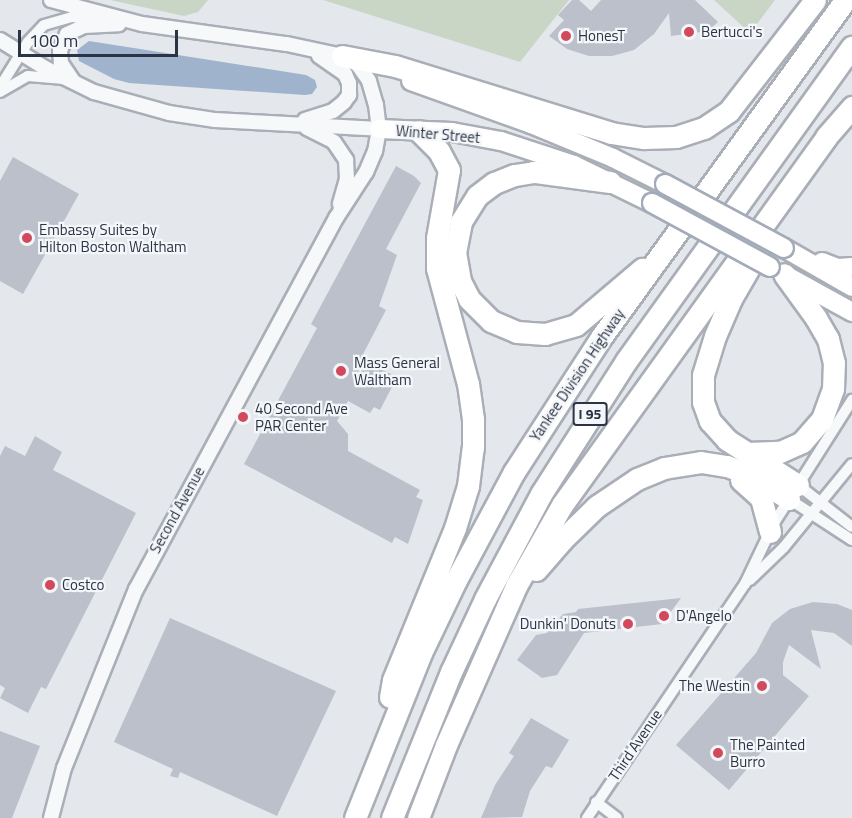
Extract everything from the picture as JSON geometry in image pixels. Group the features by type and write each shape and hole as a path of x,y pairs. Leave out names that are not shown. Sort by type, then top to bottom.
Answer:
{"highway":[{"path":"342,56 395,66 611,133 644,138 676,137 704,128 729,111 815,0"},
{"name":"Yankee Division Highway","path":"355,818 380,751 438,616 504,490 556,404 661,253 845,0"},
{"name":"I 95","path":"392,818 451,672 502,565 541,494 632,353 852,47"},
{"path":"794,492 723,436 707,415 702,389 707,359 725,311 752,261 851,109"},
{"path":"418,818 446,745 532,557 583,473 826,137 851,109"},
{"path":"380,751 393,680 455,528 468,486 473,448 473,419 468,384 437,268 437,238 449,170 439,151 419,131"},
{"path":"610,182 534,172 514,175 486,189 465,213 456,242 457,272 469,299 491,321 508,329 525,334 554,333 583,320 617,288 661,253"},
{"path":"746,453 780,452 802,442 822,419 833,389 834,363 828,339 816,318 777,270"},
{"path":"502,620 542,562 575,526 613,494 655,471 693,463 719,464 743,471 794,492"},
{"path":"655,471 710,472 742,481 761,498 770,532"}],"main road":[{"name":"Winter Street","path":"342,56 495,110 613,158 785,246 852,287"},
{"name":"Winter Street","path":"379,129 452,132 501,141 556,158 652,203 852,312"},
{"path":"785,246 828,265 852,267"}],"street":[{"name":"Winter Street","path":"51,0 142,24 287,44 342,56"},
{"path":"0,87 20,54 44,25 62,18 142,24"},
{"path":"75,83 61,63 60,51 67,34 74,29 94,24 142,24"},
{"name":"Winter Street","path":"0,40 20,54 75,83 131,104 186,117 379,129"},
{"path":"287,44 312,52 335,65 345,74 349,87 347,99 333,111 288,123"},
{"name":"Second Avenue","path":"51,818 68,759 141,578 336,218 370,164 379,129 376,105 369,81 358,65 342,56"},
{"path":"0,92 28,76 49,77 75,83"},
{"name":"Second Avenue","path":"288,123 325,136 343,153 347,164 347,179 336,218"},
{"name":"Third Avenue","path":"587,818 745,584 770,532 852,400"},
{"name":"Third Avenue","path":"745,584 778,553 823,502 852,464"},
{"path":"794,492 823,502 852,527"},
{"path":"794,492 813,513 852,540"},
{"path":"596,802 617,818"}],"green space":[{"path":"110,0 208,0 198,12 184,16"},
{"path":"323,0 569,0 520,62"},
{"path":"714,0 775,0 750,33"}],"water":[{"path":"89,41 306,75 315,80 317,87 312,94 305,95 129,83 114,79 79,61 77,50"}],"building":[{"path":"572,0 579,0 591,11 601,0 695,0 718,22 708,31 671,36 669,13 654,34 634,50 612,56 589,56 567,49 549,36 564,20 558,15"},
{"name":"Embassy Suites by Hilton Boston Waltham","path":"13,157 79,194 23,294 0,281 0,181"},
{"path":"396,166 414,176 421,183 386,249 397,255 379,306 386,310 361,358 391,374 388,380 394,383 380,410 374,407 370,413 348,401 337,421 348,434 348,451 420,490 416,497 423,500 408,544 395,537 392,543 244,464 317,328 311,324"},
{"name":"Costco","path":"35,436 62,452 53,470 136,513 46,689 41,687 28,713 0,698 5,688 0,685 0,456 5,446 25,456"},
{"path":"681,598 662,624 584,633 557,675 542,678 517,660 536,635 547,633 563,614 576,612 578,609"},
{"name":"The Westin","path":"813,602 837,604 852,610 852,646 834,633 811,630 821,669 789,645 783,662 783,675 809,696 729,790 676,745 756,653 772,623 790,609"},
{"path":"170,618 336,691 277,816 180,772 178,778 170,776 173,769 114,742"},
{"path":"531,718 569,740 552,768 546,766 530,791 522,817 481,818 495,785 514,756 509,753"},
{"path":"0,731 40,746 12,818 0,818"}],"place":[{"name":"Bertucci's","path":"689,32"},
{"name":"HonesT","path":"566,36"},
{"name":"Embassy Suites by Hilton Boston Waltham","path":"27,238"},
{"name":"Mass General Waltham","path":"341,371"},
{"name":"40 Second Ave PAR Center","path":"243,417"},
{"name":"Costco","path":"50,585"},
{"name":"D'Angelo","path":"664,616"},
{"name":"Dunkin' Donuts","path":"628,624"},
{"name":"The Westin","path":"762,686"},
{"name":"The Painted Burro","path":"718,753"}]}
